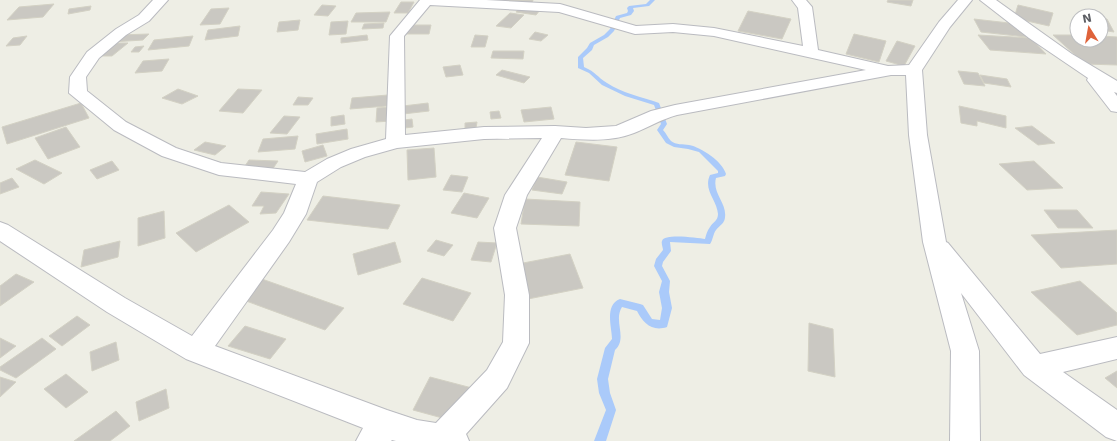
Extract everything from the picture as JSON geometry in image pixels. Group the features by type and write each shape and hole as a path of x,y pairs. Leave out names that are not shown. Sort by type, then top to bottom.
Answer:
{"street":[{"path":"161,0 144,18 121,32 93,55 78,77 78,93 120,126 169,152 219,169 308,179"},
{"path":"799,0 805,7 811,53"},
{"path":"964,0 944,25 914,70 918,135 934,242 965,351 965,441"},
{"path":"987,0 1041,40 1089,72 1117,88"},
{"path":"395,142 397,36 409,20 427,1 587,9 602,21 635,30 673,28 714,32 892,70"},
{"path":"196,352 281,236 295,214 308,179 334,163 395,142 484,132 555,132 586,134 617,132 628,129 666,112 892,70 914,70"},
{"path":"1089,72 1117,107"},
{"path":"0,230 116,305 196,352 379,432 417,434 448,440 497,379 516,343 517,295 505,228 516,195 555,132"},
{"path":"934,242 1034,367 1117,427"},
{"path":"1034,367 1117,348"}],"building":[{"path":"504,0 533,0 532,3"},
{"path":"888,0 913,0 911,6 887,2"},
{"path":"401,2 414,2 408,13 394,13"},
{"path":"54,4 43,17 7,20 19,7"},
{"path":"322,5 336,6 328,16 314,15"},
{"path":"1018,5 1053,13 1049,26 1014,18"},
{"path":"91,6 90,10 68,14 69,9"},
{"path":"520,7 540,10 536,15 516,12"},
{"path":"229,8 220,24 200,25 211,9"},
{"path":"748,11 791,19 782,39 738,31"},
{"path":"390,12 386,22 351,22 356,13"},
{"path":"510,13 524,15 511,28 496,26"},
{"path":"974,19 1018,24 1026,37 981,32"},
{"path":"300,20 298,30 277,32 279,22"},
{"path":"348,21 346,34 329,35 331,22"},
{"path":"384,23 383,28 362,29 364,24"},
{"path":"1109,23 1114,32 1109,31"},
{"path":"408,25 431,25 429,34 406,34"},
{"path":"240,26 238,36 205,40 208,30"},
{"path":"535,32 548,35 541,41 529,39"},
{"path":"149,34 143,40 112,42 118,35"},
{"path":"854,34 886,41 879,62 846,54"},
{"path":"367,35 368,40 341,43 341,38"},
{"path":"475,35 488,36 485,47 471,47"},
{"path":"978,35 1031,38 1046,54 990,50"},
{"path":"1053,35 1069,35 1069,48 1109,48 1109,36 1117,37 1117,65 1085,64"},
{"path":"27,36 20,45 6,46 13,38"},
{"path":"193,36 189,46 148,50 154,40"},
{"path":"897,41 915,46 904,66 886,61"},
{"path":"113,43 128,43 112,56 97,56"},
{"path":"144,46 139,52 131,52 135,47"},
{"path":"493,51 524,51 523,59 491,58"},
{"path":"169,59 162,71 135,73 143,61"},
{"path":"460,65 463,75 446,77 443,67"},
{"path":"502,70 530,77 524,83 496,75"},
{"path":"958,71 978,73 985,86 964,84"},
{"path":"980,75 1007,79 1011,87 984,83"},
{"path":"178,89 198,96 182,104 162,98"},
{"path":"238,89 262,90 243,113 219,111"},
{"path":"388,95 387,106 350,109 352,98"},
{"path":"298,97 313,98 308,105 293,105"},
{"path":"81,103 89,118 7,144 2,127"},
{"path":"428,103 429,111 403,114 403,106"},
{"path":"959,106 1006,116 1006,128 977,121 977,126 961,123"},
{"path":"392,107 391,121 376,122 377,108"},
{"path":"551,107 554,119 524,122 521,110"},
{"path":"499,111 501,118 491,119 490,112"},
{"path":"344,115 345,124 331,126 331,117"},
{"path":"284,116 300,117 287,134 270,133"},
{"path":"412,119 413,127 396,129 396,121"},
{"path":"477,122 476,128 465,129 465,123"},
{"path":"1032,126 1055,143 1038,145 1015,128"},
{"path":"66,127 80,147 48,159 35,138"},
{"path":"347,129 348,139 317,144 316,134"},
{"path":"298,136 295,149 258,152 263,139"},
{"path":"205,142 226,146 215,155 194,150"},
{"path":"576,142 617,147 609,181 565,175"},
{"path":"323,145 327,156 305,162 302,151"},
{"path":"434,148 436,177 408,180 407,150"},
{"path":"35,160 62,173 44,184 16,169"},
{"path":"249,160 278,161 272,170 243,169"},
{"path":"112,161 119,170 97,179 90,170"},
{"path":"1034,161 1063,188 1027,190 999,164"},
{"path":"451,175 468,177 462,192 443,190"},
{"path":"537,177 567,182 562,194 532,190"},
{"path":"12,178 19,187 0,194 0,183"},
{"path":"261,192 289,194 276,213 260,214 264,206 252,206"},
{"path":"464,193 489,198 477,218 451,213"},
{"path":"323,196 400,205 388,229 307,220"},
{"path":"525,199 580,202 579,226 521,224"},
{"path":"229,205 249,222 196,252 176,233"},
{"path":"1044,210 1077,210 1093,228 1058,228"},
{"path":"164,211 165,238 138,246 138,218"},
{"path":"1117,230 1117,264 1061,268 1031,235"},
{"path":"436,240 453,245 444,256 427,251"},
{"path":"120,241 118,257 81,267 84,250"},
{"path":"395,242 401,262 358,275 353,254"},
{"path":"478,242 497,243 491,262 471,260"},
{"path":"570,254 583,288 528,299 518,264"},
{"path":"16,274 34,282 0,306 0,286"},
{"path":"259,278 344,308 325,330 238,298"},
{"path":"422,278 471,293 453,321 403,304"},
{"path":"1080,281 1117,313 1117,325 1077,335 1031,292"},
{"path":"77,316 90,325 62,346 49,336"},
{"path":"809,323 833,329 835,377 808,371"},
{"path":"245,326 286,339 270,359 228,346"},
{"path":"0,338 16,346 0,358"},
{"path":"42,338 56,349 16,378 0,370 0,367"},
{"path":"116,342 119,360 92,371 90,352"},
{"path":"1117,371 1117,388 1105,378"},
{"path":"66,374 88,392 66,408 44,389"},
{"path":"0,377 16,382 0,397"},
{"path":"430,377 472,388 457,422 413,410"},
{"path":"166,389 169,408 139,421 136,402"},
{"path":"116,411 130,426 110,441 74,441"}],"waterway":[{"path":"600,441 611,410 604,393 603,379 610,348 615,344 616,339 614,323 616,310 620,303 640,308 646,319 651,323 664,324 667,308 664,292 666,281 658,266 659,261 667,251 666,241 670,239 707,242 711,232 721,220 722,216 720,207 711,186 713,177 722,174 721,170 701,151 689,147 676,146 668,142 660,130 664,124 657,104 627,95 604,84 591,72 581,68 580,58 590,49 592,44 606,36 612,30 618,17 629,14 631,7 647,5 653,0"}]}
